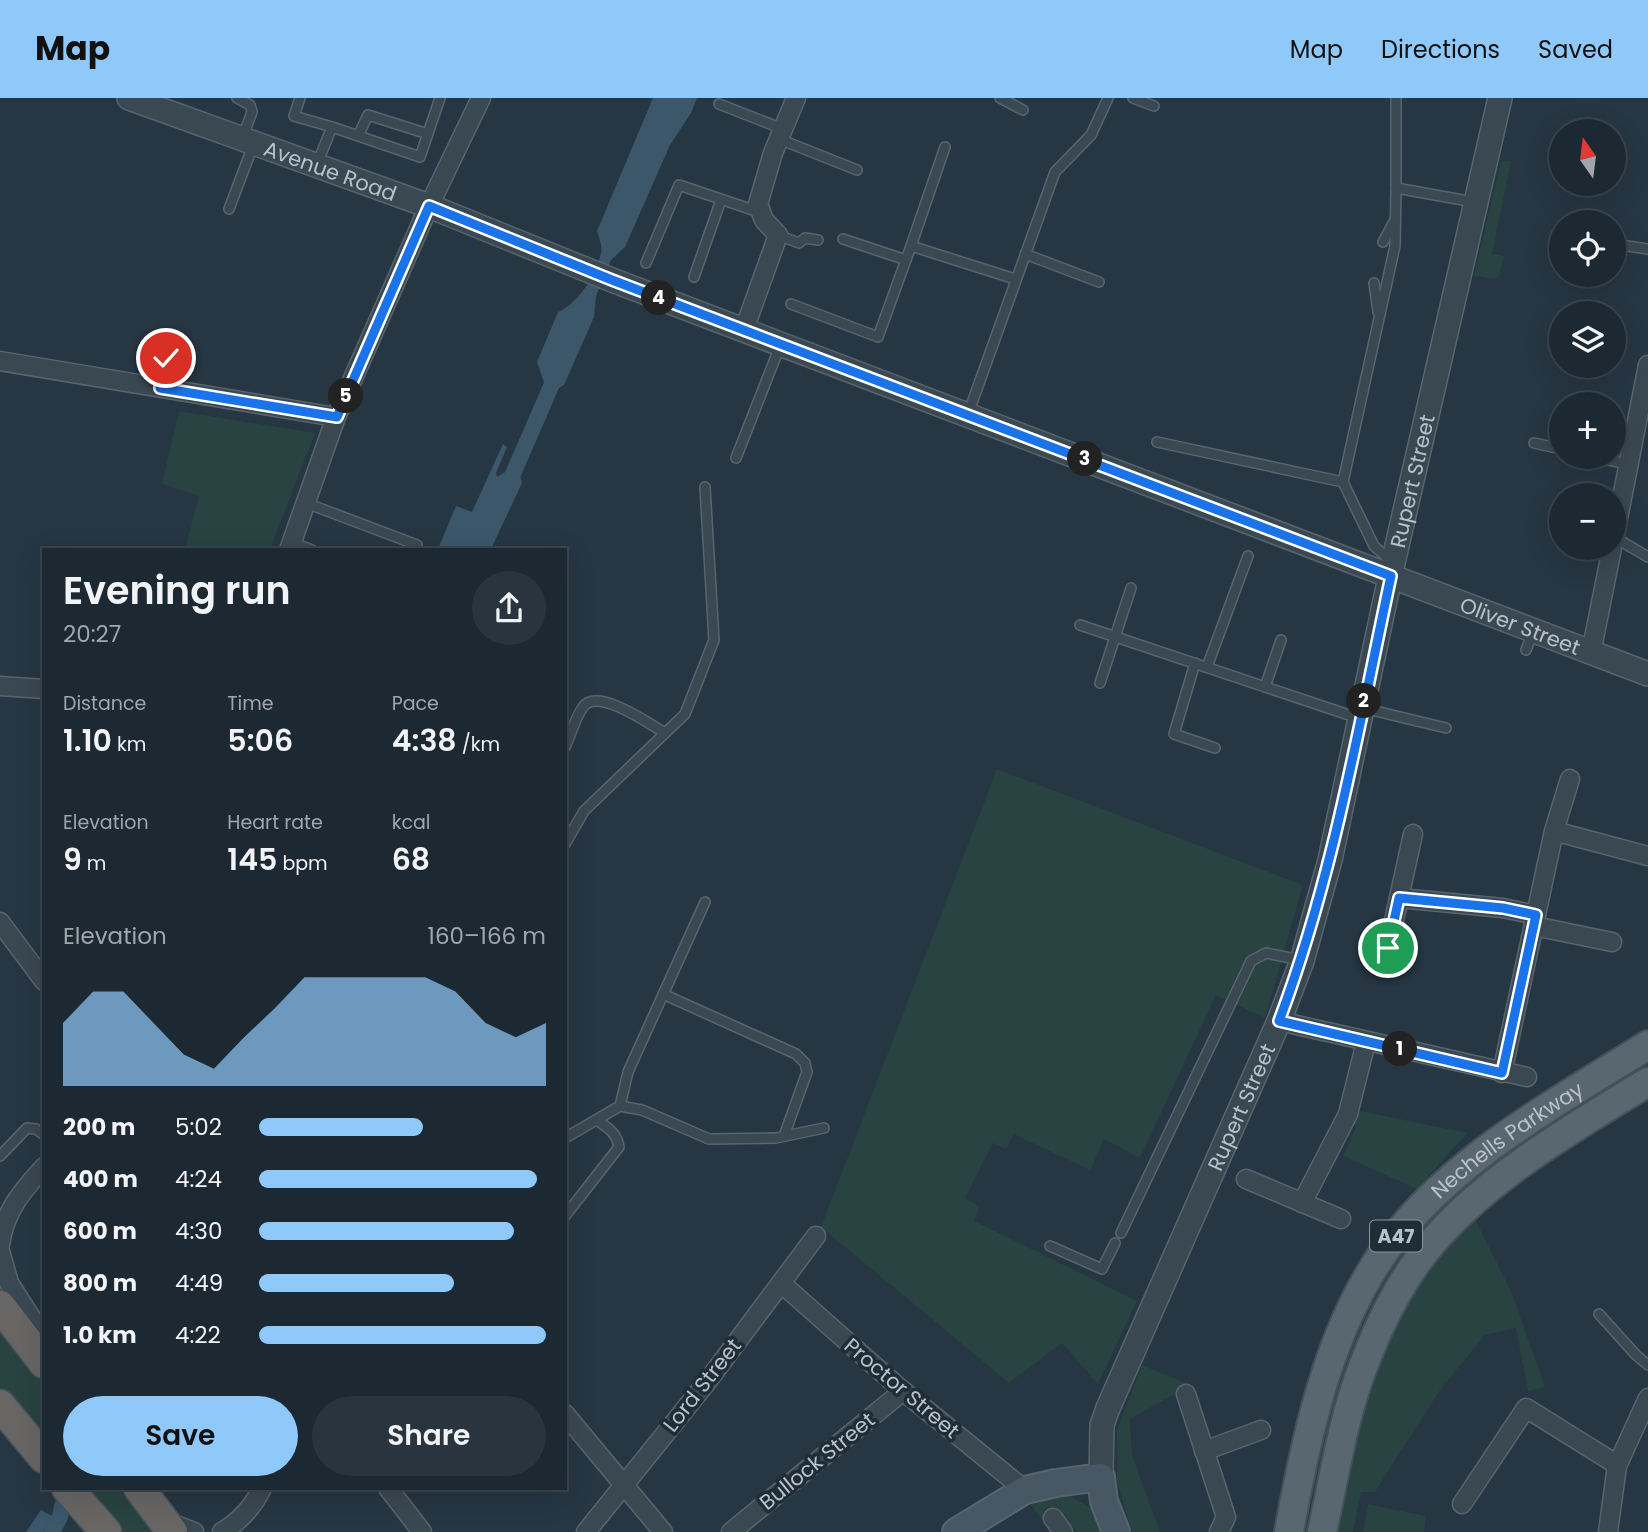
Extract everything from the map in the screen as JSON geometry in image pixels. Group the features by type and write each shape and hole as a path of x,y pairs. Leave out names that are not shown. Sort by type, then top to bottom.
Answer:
{"highway":[{"path":"0,1306 42,1360"},
{"path":"0,1405 42,1456"},
{"path":"69,1490 106,1532"},
{"path":"140,1490 167,1526"}],"main road":[{"name":"Nechells Parkway","path":"1289,1532 1309,1433 1329,1362 1368,1278 1398,1232 1423,1205 1486,1150 1648,1045"},
{"name":"Nechells Parkway","path":"1322,1532 1361,1371 1402,1284 1420,1258 1454,1219 1487,1189 1648,1082"},
{"path":"1306,1532 1315,1501 1342,1445"},
{"path":"956,1532 1025,1490 1101,1477"},
{"name":"Rupert Street","path":"1101,1477 1104,1502 1116,1532"}],"street":[{"name":"Avenue Road","path":"129,98 429,206 612,280 781,344 1392,569"},
{"path":"290,546 337,417 429,206 481,98"},
{"path":"744,330 778,235 764,220 758,204 796,98"},
{"name":"Rupert Street","path":"1101,1477 1102,1425 1108,1408 1279,1021 1302,961 1330,860 1392,569 1500,98"},
{"path":"0,361 337,417"},
{"path":"1624,483 1648,365"},
{"path":"1591,653 1610,560"},
{"name":"Oliver Street","path":"1392,569 1530,640 1591,653 1648,674"},
{"path":"0,687 42,689"},
{"path":"1502,1073 1554,831 1570,779"},
{"path":"1554,831 1648,856"},
{"path":"1388,948 1413,834"},
{"path":"1399,898 1503,908 1612,942"},
{"path":"0,922 42,978"},
{"path":"1279,1021 1527,1077"},
{"path":"1302,1203 1348,1114 1366,1042"},
{"path":"0,1245 11,1206 42,1169"},
{"path":"1245,1179 1341,1219"},
{"name":"Lord Street","path":"586,1532 706,1382 816,1236"},
{"path":"0,1251 9,1283 42,1335"},
{"name":"Proctor Street","path":"781,1283 903,1391 1025,1490"},
{"name":"Bullock Street","path":"731,1532 903,1391"},
{"path":"1186,1394 1226,1517 1219,1532"},
{"path":"1608,1532 1617,1466 1648,1398"},
{"path":"1462,1504 1526,1408 1617,1466"},
{"path":"567,1416 663,1532"},
{"path":"1204,1451 1261,1430"},
{"path":"222,1532 237,1522 257,1500 261,1490"},
{"path":"390,1490 422,1532"},
{"path":"167,1526 194,1532"}],"lane":[{"path":"229,209 248,141 251,112 250,105 237,98"},
{"path":"300,98 294,116 421,157 440,98"},
{"path":"1000,98 1023,110"},
{"path":"968,414 1055,172 1091,135 1108,98"},
{"path":"1133,98 1154,106"},
{"path":"1392,569 1374,546 1343,482 1395,246 1396,98"},
{"path":"719,104 857,170"},
{"path":"358,136 368,114 428,134"},
{"path":"316,165 332,127"},
{"path":"791,304 878,337 945,146"},
{"path":"646,263 679,185 761,212"},
{"path":"1396,188 1476,202"},
{"path":"695,277 721,200"},
{"path":"1383,242 1395,220"},
{"path":"778,235 799,243 804,238 818,240"},
{"path":"843,239 906,260"},
{"path":"911,246 1015,279"},
{"path":"1626,246 1648,250"},
{"path":"1025,254 1100,282"},
{"path":"1374,282 1379,318"},
{"path":"160,388 169,338"},
{"path":"736,458 781,344"},
{"path":"1157,442 1343,482"},
{"path":"1534,443 1549,446"},
{"path":"567,841 584,811 685,714 714,640 705,487"},
{"path":"306,503 417,545"},
{"path":"1626,545 1648,557"},
{"path":"1207,667 1248,556"},
{"path":"1100,683 1131,588"},
{"path":"1080,625 1265,687 1361,713 1446,728"},
{"path":"1265,687 1281,640"},
{"path":"1195,663 1174,734 1215,748"},
{"path":"567,742 583,706 593,700 606,701 665,733"},
{"path":"620,1106 628,1072 705,902"},
{"path":"1121,1233 1251,961 1266,953 1302,961"},
{"path":"663,994 796,1054 805,1063 807,1072 784,1136"},
{"path":"567,1137 620,1106 642,1110 709,1139 784,1136 824,1128"},
{"path":"567,1213 619,1147 618,1139 612,1130 597,1120"},
{"path":"0,1156 27,1128 36,1129 42,1134"},
{"path":"1050,1246 1101,1269 1115,1243"},
{"path":"1600,1314 1648,1365"}],"green space":[{"path":"1501,161 1511,161 1492,254 1504,256 1499,276 1494,279 1474,276"},
{"path":"179,411 315,433 270,548 185,548 199,496 162,484"},
{"path":"997,769 1303,885 1265,1018 1216,995 1140,1158 1104,1139 1090,1170 1014,1134 1006,1149 993,1143 965,1198 980,1206 974,1221 1137,1301 1098,1384 1062,1343 1009,1383 821,1227"},
{"path":"1648,1057 1648,1074 1443,1218 1332,1450 1306,1511 1328,1396 1362,1308 1414,1226 1463,1180"},
{"path":"1356,1110 1467,1133 1417,1189 1343,1156 1357,1125 1350,1122"},
{"path":"1474,1217 1511,1291 1545,1387 1528,1391 1516,1328 1485,1335 1440,1390 1375,1492 1361,1492 1353,1532 1334,1532 1349,1452 1378,1356 1399,1313 1441,1248"},
{"path":"0,1323 42,1376 42,1437 0,1387"},
{"path":"1142,1365 1191,1385 1130,1419 1132,1455 1160,1532 1132,1532 1117,1482 1117,1430"},
{"path":"87,1490 129,1490 159,1532 122,1532"},
{"path":"1070,1496 1091,1508 1102,1532 1077,1532 1058,1511 1043,1521 1030,1504"},
{"path":"1368,1504 1426,1516 1424,1532 1363,1532"}],"water":[{"path":"653,98 697,98 691,113 670,145 625,247 611,260 596,296 594,317 564,385 548,394 537,362 558,312 580,295 599,261 601,251 597,231"},
{"path":"503,444 507,447 496,473 497,477 517,465 522,483 491,548 438,548 456,506 472,512"},
{"path":"41,1510 52,1516 43,1532 26,1532"}],"waterway":[{"path":"509,483 556,375"},
{"path":"52,1532 62,1506"}],"route":[{"path":"166,358 160,388 337,417 429,206 612,280 1391,576 1330,860 1302,961 1279,1021 1502,1073 1536,915 1503,908 1399,898 1388,948"}]}
